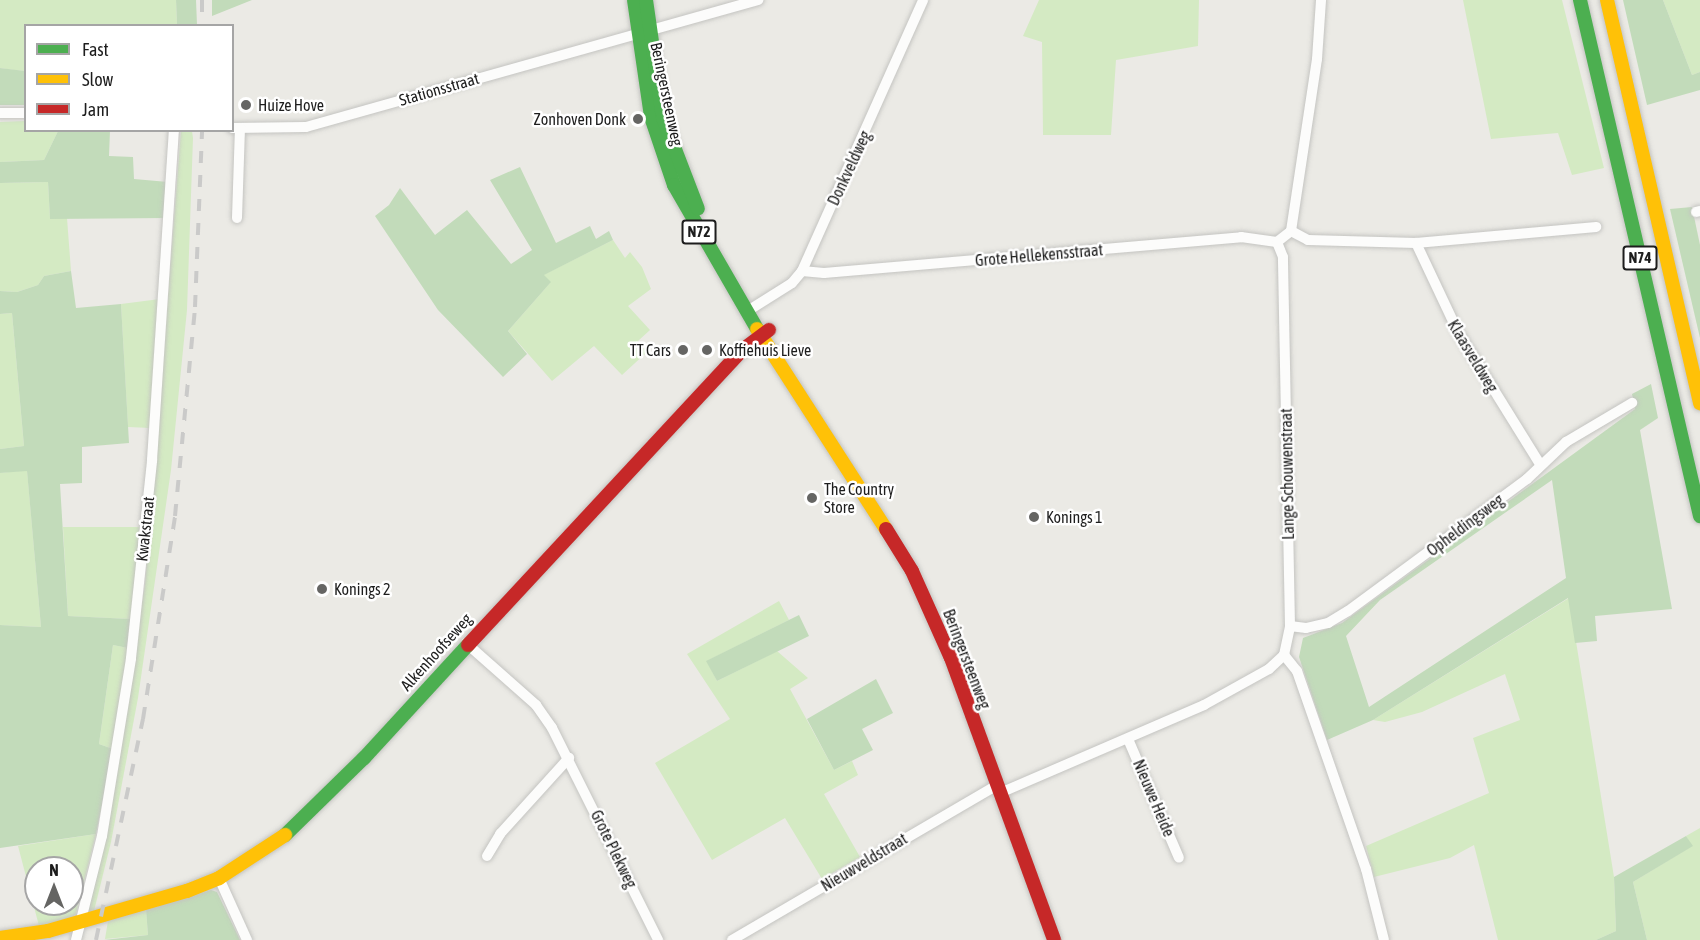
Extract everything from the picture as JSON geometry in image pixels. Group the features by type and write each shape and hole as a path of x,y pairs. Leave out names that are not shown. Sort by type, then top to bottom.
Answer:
{"main road":[{"name":"N72","path":"634,0 644,32"},
{"name":"N72","path":"644,32 646,0"},
{"name":"N74","path":"1580,0 1700,516"},
{"name":"N74","path":"1607,0 1700,403"},
{"name":"Beringersteenweg","path":"644,32 651,117 667,169 930,608 1054,940"},
{"name":"Alkenhoofseweg","path":"0,938 80,923 219,878 279,840 318,804 741,351 765,333"}],"street":[{"name":"Stationsstraat","path":"236,128 306,127 758,0"},
{"name":"Donkveldweg","path":"751,309 792,283 802,271 923,0"},
{"path":"1277,242 1291,231 1317,59 1321,0"},
{"path":"0,113 24,113"},
{"path":"236,128 237,218"},
{"name":"Kwakstraat","path":"76,940 102,836 131,658 152,459 174,132"},
{"path":"1291,231 1308,240 1416,243 1596,227"},
{"name":"Grote Hellekensstraat","path":"802,271 824,273 1241,237 1277,242"},
{"name":"Lange Schouwenstraat","path":"1277,242 1283,257 1290,626 1284,656"},
{"name":"Klaasveldweg","path":"1416,243 1458,332 1540,464"},
{"name":"Opheldingsweg","path":"1290,626 1306,628 1328,623 1348,611 1527,479 1540,464 1566,442 1632,403"},
{"name":"Grote Plekweg","path":"466,643 536,705 569,758 658,940"},
{"path":"998,789 1128,739 1204,705 1269,669 1284,656 1297,670 1366,869 1384,940"},
{"name":"Nieuwe Heide","path":"1128,739 1179,858"},
{"path":"487,856 500,834 569,758"},
{"name":"Nieuwveldstraat","path":"732,940 998,789"},
{"path":"219,878 247,940"}],"green space":[{"path":"0,0 176,0 177,24 24,24 24,71 0,68"},
{"path":"176,0 196,0 197,24 177,24"},
{"path":"212,0 252,0 212,16"},
{"path":"1039,0 1199,0 1198,46 1116,60 1111,135 1043,135 1042,42 1023,36"},
{"path":"1463,0 1562,0 1604,168 1572,175 1558,133 1491,139"},
{"path":"1623,0 1663,0 1692,75 1700,72 1700,90 1647,105"},
{"path":"1663,0 1700,0 1700,72 1692,75"},
{"path":"0,68 24,71 24,105 0,105"},
{"path":"24,121 24,132 58,132 44,160 0,162 0,122"},
{"path":"58,132 110,132 109,156 133,157 134,179 168,182 166,218 50,219 48,182 0,183 0,162 44,160"},
{"path":"181,132 192,132 187,310 171,470 138,698 111,842 94,911 88,911 145,585"},
{"path":"520,167 556,243 590,226 596,239 609,231 613,240 544,275 551,282 508,331 527,354 503,377 438,310 375,216 389,205 400,188 435,235 467,210 511,264 532,250 490,180"},
{"path":"48,182 50,218 67,218 71,271 44,276 38,285 17,292 0,291 0,183"},
{"path":"1692,207 1700,245 1700,338 1670,209"},
{"path":"613,240 625,258 630,252 642,267 651,289 628,306 650,330 638,341 647,352 622,375 594,346 552,381 508,331 550,283 543,275"},
{"path":"71,271 76,308 121,304 129,443 82,447 82,483 60,484 68,616 131,619 128,648 113,645 99,744 113,749 96,834 0,848 0,625 41,627 27,471 0,473 0,449 24,446 12,313 0,314 0,291 17,292 38,285 44,276"},
{"path":"160,299 151,428 128,427 121,304"},
{"path":"12,313 24,446 0,449 0,314"},
{"path":"1651,384 1658,418 1640,430 1672,609 1595,616 1597,641 1575,643 1568,598 1373,720 1327,740 1299,657 1303,638 1342,623 1635,409 1632,394","holes":["1552,480 1566,578 1369,707 1346,636 1380,600"]},
{"path":"27,470 41,627 0,625 0,473"},
{"path":"63,527 142,527 131,619 68,616"},
{"path":"1569,598 1614,877 1616,931 1596,940 1498,940 1474,845 1450,858 1374,877 1366,846 1489,793 1473,738 1520,720 1505,674 1422,712 1385,722 1373,720"},
{"path":"779,601 789,620 707,661 717,681 777,651 808,678 790,689 834,770 852,761 858,775 824,794 860,857 822,879 785,818 712,860 655,763 730,719 687,654"},
{"path":"799,615 809,636 717,681 706,661"},
{"path":"113,645 128,648 113,749 99,744"},
{"path":"876,679 893,713 862,729 873,750 834,770 807,719"},
{"path":"1700,828 1700,940 1647,940 1633,882 1692,846 1686,836"},
{"path":"96,834 84,881 84,856 24,856 24,869 18,846"},
{"path":"1686,836 1693,846 1633,882 1647,940 1596,940 1616,931 1614,877"},
{"path":"211,890 217,892 240,940 104,940 148,935 146,910"},
{"path":"146,910 148,935 105,939 108,921"},
{"path":"36,916 74,916 72,919 39,926"}],"railway":[{"path":"202,0 202,24"},
{"path":"96,940 143,719 175,516 195,307 202,132"}],"traffic: fast":[{"path":"634,0 651,117 674,185 757,329"},
{"path":"646,0 663,118 698,209"},
{"path":"1580,0 1700,516"},
{"path":"285,835 364,758 468,645"}],"traffic: slow":[{"path":"1607,0 1700,403"},
{"path":"757,329 886,529"},
{"path":"0,938 48,931 187,891 219,878 285,835"}],"traffic: jam":[{"path":"468,645 741,351 769,330"},
{"path":"886,529 912,571 951,658 1054,940"}],"place":[{"name":"Huize Hove","path":"246,105"},
{"name":"Zonhoven Donk","path":"638,119"},
{"name":"TT Cars","path":"683,350"},
{"name":"Koffiehuis Lieve","path":"707,350"},
{"name":"The Country Store","path":"812,498"},
{"name":"Konings 1","path":"1034,517"},
{"name":"Konings 2","path":"322,589"}]}
